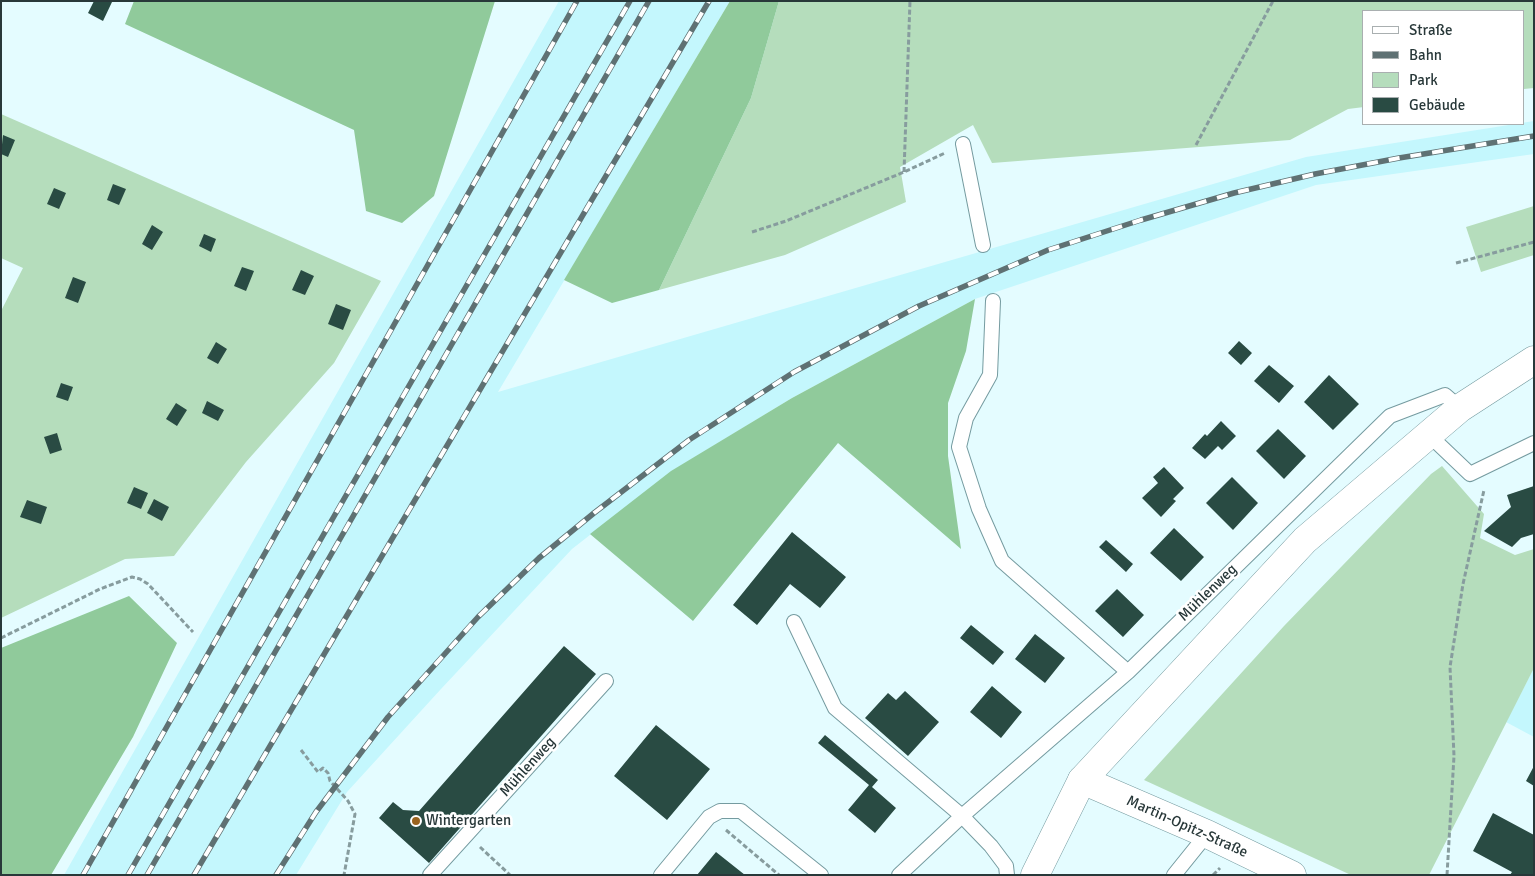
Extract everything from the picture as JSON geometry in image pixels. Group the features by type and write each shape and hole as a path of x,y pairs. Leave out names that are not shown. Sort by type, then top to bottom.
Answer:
{"street":[{"path":"1034,875 1082,780 1304,540 1460,408 1534,360"},
{"name":"Martin-Opitz-Straße","path":"1082,780 1207,834 1292,875"}],"lane":[{"path":"963,144 983,245"},
{"path":"993,301 990,374 966,418 959,447 979,509 1002,561 1128,672"},
{"name":"Mühlenweg","path":"899,875 962,816 1128,672 1390,416 1445,395 1460,408"},
{"path":"1428,434 1470,474 1534,443"},
{"path":"794,622 835,708 962,816 991,846 1006,866 1007,875"},
{"name":"Mühlenweg","path":"430,875 606,681"},
{"path":"662,875 709,817 720,811 741,811 822,875"},
{"path":"1174,875 1207,834"}],"path":[{"path":"904,172 910,1"},
{"path":"1196,145 1273,1"},
{"path":"752,232 786,221 904,172 963,144"},
{"path":"1456,263 1534,242"},
{"path":"1447,875 1454,756 1450,667 1463,584 1484,490"},
{"path":"1,638 100,589 132,577 148,584 192,632"},
{"path":"301,750 318,772 323,768 328,773 330,781 348,801 355,814 344,875"},
{"path":"709,817 779,875"},
{"path":"466,835 510,875"}],"shaded area":[{"path":"559,1 730,1 498,392 1306,157 1509,125 1525,125 1525,122 1534,121 1534,154 1316,185 975,299 792,398 672,471 572,549 441,689 347,792 296,875 64,875"},
{"path":"1534,668 1534,737 1506,722"}],"green space":[{"path":"134,1 495,1 434,196 402,223 366,211 354,130 125,24"},
{"path":"730,1 779,1 751,98 659,290 612,303 564,280"},
{"path":"779,1 1534,2 1534,88 1525,89 1525,10 1362,10 1362,107 1348,109 1290,140 992,163 973,125 900,167 906,202 785,255 659,290 751,98"},
{"path":"1,114 381,281 334,363 246,462 174,556 125,559 1,618 1,311 23,268 1,258"},
{"path":"1534,206 1534,255 1481,272 1466,227"},
{"path":"975,299 966,351 948,403 948,456 961,549 838,443 693,621 590,534 671,471 792,398"},
{"path":"1442,466 1484,514 1480,538 1515,555 1534,549 1534,668 1429,875 1351,875 1144,780 1284,626 1431,474"},
{"path":"129,596 177,643 133,737 51,875 1,875 1,648"}],"building":[{"path":"94,1 112,2 103,21 88,13"},
{"path":"3,135 15,140 8,157 1,154"},
{"path":"113,184 126,189 119,205 107,200"},
{"path":"54,188 66,193 59,209 47,204"},
{"path":"152,225 163,232 152,250 142,244"},
{"path":"204,234 216,239 211,252 199,246"},
{"path":"242,267 254,271 246,291 234,286"},
{"path":"301,270 314,276 305,295 292,290"},
{"path":"73,277 86,282 78,303 65,298"},
{"path":"336,304 351,310 343,330 328,324"},
{"path":"1239,341 1252,353 1241,365 1228,353"},
{"path":"216,342 227,349 218,364 207,358"},
{"path":"1269,365 1294,386 1279,403 1254,381"},
{"path":"1329,375 1359,404 1333,430 1304,402"},
{"path":"61,383 73,387 68,401 56,397"},
{"path":"207,401 224,410 218,421 202,413"},
{"path":"176,403 187,410 177,426 166,419"},
{"path":"1221,421 1236,436 1222,450 1218,446 1205,459 1192,448"},
{"path":"1278,429 1306,456 1284,479 1256,451"},
{"path":"57,433 62,450 50,454 44,437"},
{"path":"1164,467 1184,488 1173,499 1176,501 1161,517 1142,498 1158,483 1153,477"},
{"path":"1232,477 1258,503 1233,530 1206,503"},
{"path":"1534,486 1534,534 1521,538 1512,547 1484,531 1511,507 1507,495"},
{"path":"134,487 148,493 141,509 127,503"},
{"path":"154,499 169,507 162,521 147,513"},
{"path":"27,500 47,507 41,524 20,517"},
{"path":"1174,528 1204,557 1181,581 1150,553"},
{"path":"792,532 846,577 820,608 790,584 757,625 733,605"},
{"path":"1106,540 1133,564 1126,572 1099,547"},
{"path":"1117,589 1144,615 1123,637 1095,611"},
{"path":"971,625 1004,652 993,665 960,638"},
{"path":"1035,634 1065,658 1045,683 1015,659"},
{"path":"564,646 596,674 429,863 379,818 393,802 403,810 419,811"},
{"path":"992,686 1022,712 1001,738 970,712"},
{"path":"905,691 939,722 908,756 865,718 888,693 896,700"},
{"path":"656,725 710,769 667,820 614,776"},
{"path":"825,735 878,780 872,787 896,808 875,833 848,810 869,785 818,743"},
{"path":"1534,766 1534,786 1526,781"},
{"path":"1493,813 1534,835 1534,875 1510,875 1512,872 1473,851"},
{"path":"716,852 745,875 697,875"}],"railway":[{"path":"83,875 577,1"},
{"path":"128,875 630,1"},
{"path":"147,875 649,1"},
{"path":"194,875 709,1"},
{"path":"276,875 316,812 388,717 478,617 539,558 594,513 689,440 794,372 919,306 1048,250 1141,220 1234,193 1315,174 1534,136"}],"place":[{"name":"Wintergarten","path":"416,821"}]}
